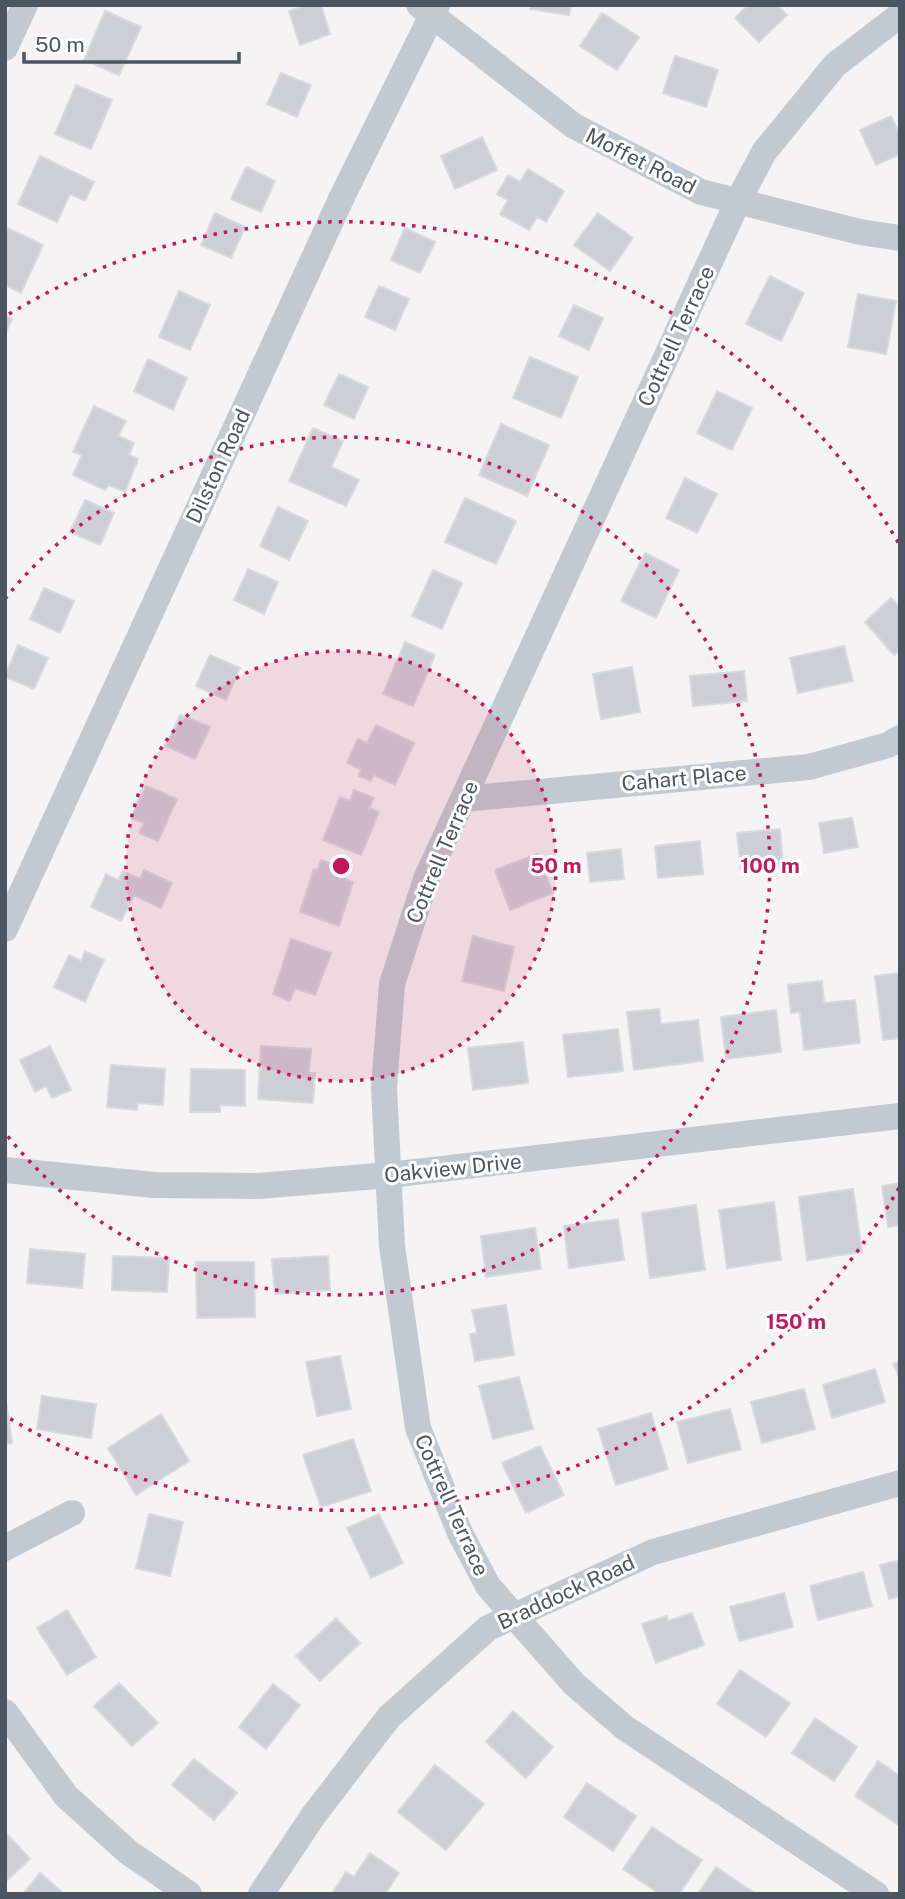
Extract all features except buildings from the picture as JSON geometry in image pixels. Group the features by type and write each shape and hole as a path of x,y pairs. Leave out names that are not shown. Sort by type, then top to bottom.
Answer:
{"street":[{"path":"5,48 24,5"},
{"name":"Moffet Road","path":"430,9 573,127 701,192 860,232 900,238"},
{"name":"Dilston Road","path":"5,929 430,9"},
{"name":"Cottrell Terrace","path":"876,1894 625,1728 573,1685 488,1586 460,1533 418,1428 392,1247 384,1088 392,984 426,879 738,201 764,152 835,65 900,15"},
{"name":"Cahart Place","path":"463,799 809,766 888,745 900,738"},
{"name":"Oakview Drive","path":"5,1170 154,1185 259,1186 389,1175 900,1116"},
{"name":"Braddock Road","path":"261,1894 313,1816 389,1717 488,1628 653,1552 900,1483"},
{"path":"5,1548 72,1513"},
{"path":"5,1712 66,1796 128,1852 189,1894"}]}
